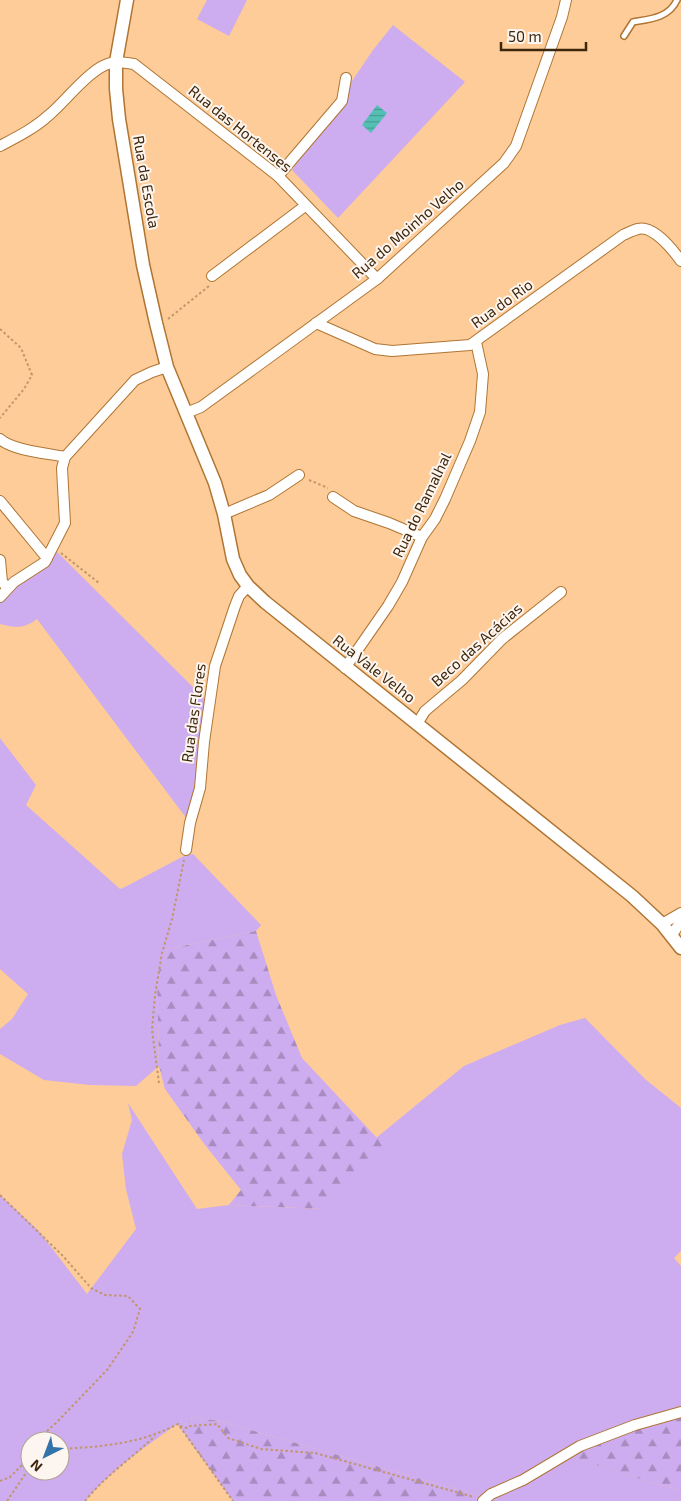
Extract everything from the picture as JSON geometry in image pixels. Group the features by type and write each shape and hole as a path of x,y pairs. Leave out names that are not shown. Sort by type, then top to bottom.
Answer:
{"street":[{"name":"Rua da Escola","path":"126,0 116,62 118,118 143,265 167,367"},
{"name":"Rua do Moinho Velho","path":"186,412 200,407 377,279 504,163 516,146 562,17 566,0"},
{"path":"0,146 49,115 67,96 103,66 116,62"},
{"name":"Rua das Hortenses","path":"116,62 134,64 278,176 377,279"},
{"path":"278,176 342,101 346,78"},
{"path":"212,276 306,206"},
{"name":"Rua do Rio","path":"316,323 375,349 392,351 470,345 623,235 640,228 652,231 681,261"},
{"name":"Rua do Ramalhal","path":"345,668 388,606 402,582 422,537 435,520 480,412 483,374 476,342"},
{"path":"0,597 14,582 45,562 64,522 62,468 65,456 118,396 135,380 167,367"},
{"name":"Rua Vale Velho","path":"167,367 215,483 224,514 233,559 240,575 248,586 345,668 632,896 662,924 681,948"},
{"path":"0,439 29,450 65,456"},
{"path":"224,514 269,495 299,475"},
{"path":"332,497 354,511 422,537"},
{"path":"0,501 47,558"},
{"path":"0,560 2,582 8,588"},
{"name":"Rua das Flores","path":"186,850 190,823 200,788 204,742 215,666 234,606 239,596 248,586"},
{"name":"Beco das Acácias","path":"417,724 425,711 462,680 502,640 561,592"},
{"path":"662,924 681,913"},
{"path":"672,935 681,921"},
{"path":"484,1500 490,1494 523,1480 580,1446 635,1425 681,1412"}],"lane":[{"path":"624,36 633,22 666,15 674,8 677,0"}],"path":[{"path":"156,323 167,320 210,286 212,276"},
{"path":"0,328 21,348 32,375 0,418"},
{"path":"299,475 327,488 332,497"},
{"path":"52,547 99,583"},
{"path":"160,1082 152,1030 155,995 162,953 172,919 186,850"},
{"path":"0,1194 63,1256 91,1288 105,1295 128,1296 140,1309 133,1332 106,1370 47,1431"},
{"path":"70,1448 106,1446 157,1434 178,1424 187,1428 190,1426 217,1424 228,1438 261,1449 315,1453 484,1500"},
{"path":"180,1426 234,1501"},
{"path":"85,1501 99,1484 157,1434"},
{"path":"0,1481 10,1477 20,1467"},
{"path":"7,1501 21,1481"}],"green space":[{"path":"207,0 247,0 229,36 197,19"},
{"path":"393,25 465,82 338,218 292,170 373,50"},
{"path":"52,547 209,703 190,823 37,619 28,625 19,627 0,624 0,597 45,562"},
{"path":"0,738 36,785 26,805 120,889 184,856 193,854 261,925 256,931 168,949 157,976 159,1066 136,1086 90,1085 44,1080 0,1054 0,1029 12,1019 28,994 0,969"},
{"path":"256,931 276,995 302,1058 376,1137 395,1147 325,1209 229,1205 241,1190 205,1145 165,1089 159,1066 157,975 168,949"},
{"path":"585,1018 645,1079 681,1108 681,1251 674,1258 681,1266 681,1412 566,1455 656,1484 681,1490 681,1501 498,1501 219,1421 192,1417 181,1429 177,1424 129,1460 106,1479 85,1501 0,1501 0,1195 38,1230 87,1294 136,1229 126,1189 122,1154 132,1120 128,1103 197,1209 229,1205 324,1209 394,1147 376,1138 464,1066 560,1025"},
{"path":"681,1412 681,1490 565,1455"},
{"path":"192,1417 219,1421 498,1501 233,1501 181,1429"}],"water":[{"path":"377,105 387,113 371,133 362,125"}]}
